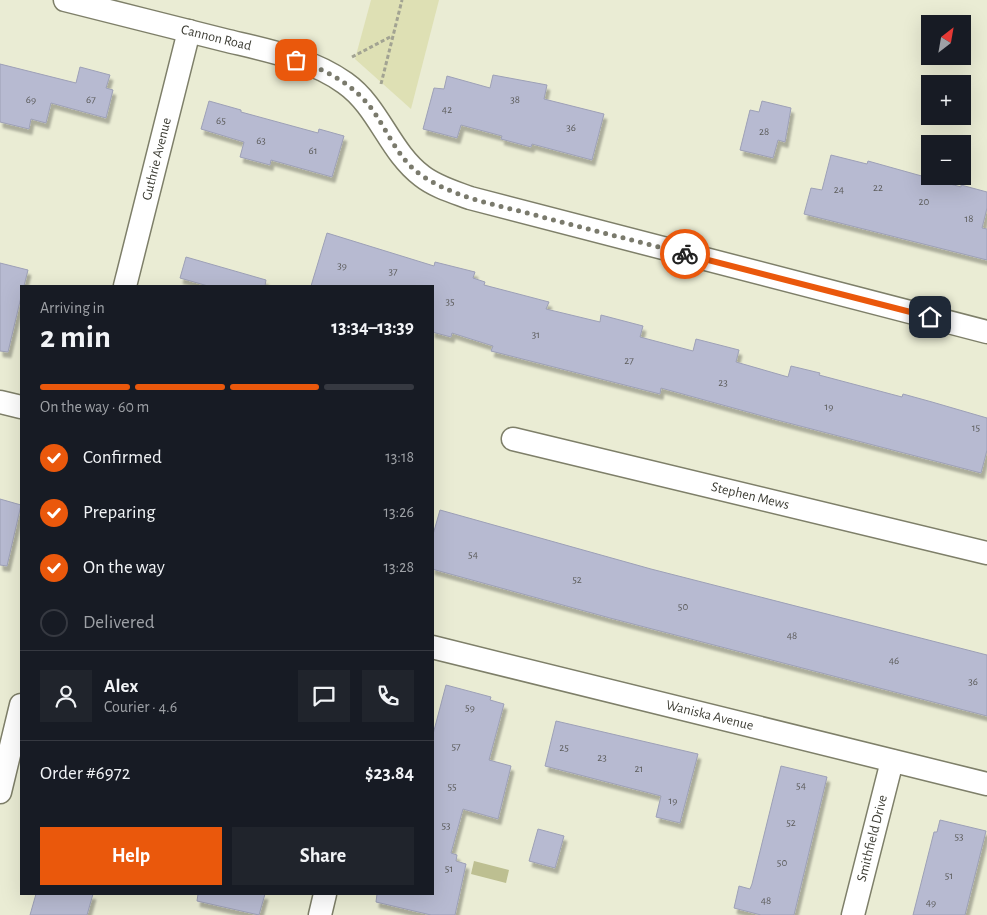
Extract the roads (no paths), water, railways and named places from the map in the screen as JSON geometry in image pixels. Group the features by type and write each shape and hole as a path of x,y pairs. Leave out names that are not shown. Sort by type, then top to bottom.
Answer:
{"street":[{"name":"Cannon Road","path":"65,0 278,54 332,75 360,95 374,112 402,156 422,176 470,198 987,332"},
{"name":"Guthrie Avenue","path":"125,285 189,32"},
{"path":"0,402 20,407"},
{"name":"Stephen Mews","path":"513,439 987,553"},
{"name":"Waniska Avenue","path":"434,647 987,784"},
{"path":"0,792 20,709"},
{"name":"Smithfield Drive","path":"853,915 892,761"},
{"path":"320,915 325,895"}]}
